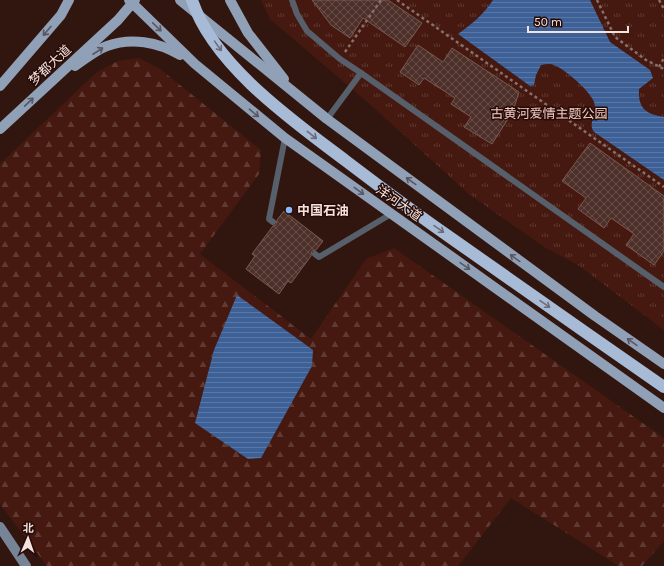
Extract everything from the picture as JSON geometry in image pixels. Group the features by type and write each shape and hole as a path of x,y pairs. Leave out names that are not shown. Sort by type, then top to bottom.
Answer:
{"highway":[{"path":"192,0 206,29 224,55 273,105 409,208 664,387"}],"main road":[{"name":"梦都大道","path":"0,86 61,15 69,0"},
{"name":"洋河大道","path":"180,0 327,119 595,316 664,364"},
{"path":"230,0 248,33 295,93"},
{"name":"洋河大道","path":"118,20 132,1 195,64 284,138 664,408"},
{"name":"梦都大道","path":"0,129 118,20"},
{"path":"53,80 105,46 120,42 136,41 169,48 195,64"}],"street":[{"path":"0,527 26,566"}],"lane":[{"path":"292,0 297,14 307,31 340,59 664,287"},
{"path":"327,119 361,73"},
{"path":"273,222 269,219 284,138"},
{"path":"315,254 319,257 391,214"}],"path":[{"path":"340,59 381,0"},
{"path":"398,0 664,187"},
{"path":"597,0 614,37 646,60 664,69"},
{"path":"659,0 664,9"},
{"path":"659,67 664,58"}],"green space":[{"name":"古黄河爱情主题公园","path":"261,0 664,0 664,330 578,265 544,247 469,194 364,99 270,19"},
{"path":"139,58 160,69 261,150 259,174 200,254 311,339 366,259 394,248 664,438 664,541 642,566 619,566 511,498 458,566 47,566 0,504 0,164 97,72 118,61"}],"water":[{"path":"493,0 590,0 610,42 650,70 653,78 639,89 639,96 641,105 647,112 664,117 664,180 594,132 592,129 592,121 595,110 594,102 588,92 566,72 552,64 541,65 536,75 534,85 530,86 458,34 477,19"},
{"path":"237,295 313,350 312,366 261,458 248,459 195,423 214,350"}],"building":[{"path":"312,0 388,0 422,23 405,47 363,18 350,38 331,25"},
{"path":"418,45 443,62 452,48 519,92 513,111 492,144 464,127 471,117 451,104 455,98 424,78 419,85 400,72"},
{"path":"590,143 664,196 664,251 654,265 626,245 634,234 611,218 604,228 578,209 586,198 562,181"},
{"path":"284,211 323,241 316,250 312,251 311,256 291,283 288,281 279,294 246,269 255,256 252,254 273,226 276,225 277,220"}],"place":[{"name":"中国石油","path":"289,210"}]}
